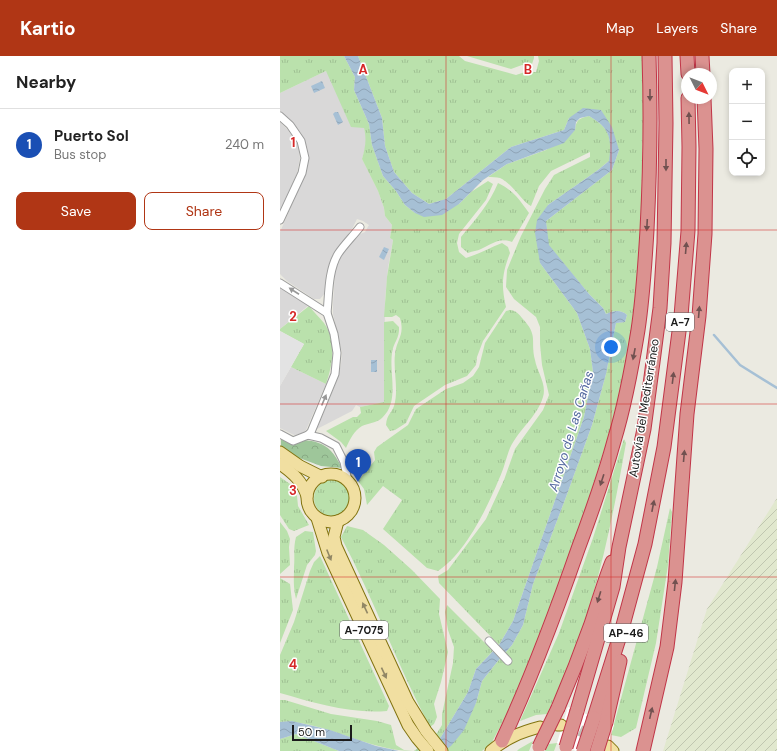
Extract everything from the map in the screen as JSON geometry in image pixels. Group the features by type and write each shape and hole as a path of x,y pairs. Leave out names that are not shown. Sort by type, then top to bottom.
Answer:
{"highway":[{"path":"502,741 536,664 562,596 613,447 627,391 638,329 645,262 650,177 651,90 649,56"},
{"name":"Autovía del Mediterráneo","path":"565,749 613,587 619,547 644,429 660,308 664,243 666,184 665,56"},
{"path":"687,56 688,68"},
{"path":"702,56 703,68"},
{"name":"Autovía del Mediterráneo","path":"583,751 600,720 622,629 646,544 664,447 681,316 688,231 688,104"},
{"path":"643,751 667,647 675,582 687,414 699,316 705,234 706,148 704,104"},
{"name":"AP-46","path":"538,749 576,666 592,622 603,583 619,547"},
{"path":"600,720 606,749"}],"main road":[{"path":"280,452 300,466 322,477"},
{"name":"A-7075","path":"280,464 300,480 308,496 310,508 317,518 328,554 408,725 428,751"},
{"path":"308,496 312,484 328,475 342,477 348,481 352,487 355,496 354,505 350,513 338,521 327,522 317,518"},
{"name":"A-7075","path":"338,521 334,537 336,546 408,702 426,731 442,751"},
{"path":"491,751 502,741 522,731 540,727"}],"street":[{"path":"280,116 290,125 301,141 305,158 302,173 280,220"},
{"path":"308,435 335,374 337,354 334,334 327,313 331,271 338,253 360,227"},
{"path":"280,282 327,313"},
{"path":"280,434 293,440 308,435 321,438 336,446 344,462 348,481"},
{"path":"489,641 508,661"}],"shaded area":[{"path":"326,71 364,128 366,145 362,159 378,191 385,216 392,225 390,238 393,240 388,268 385,300 384,402 360,407 356,405 352,411 317,429 337,380 341,364 342,353 333,314 335,272 342,253 358,235 365,232 369,225 357,219 352,229 333,254 327,271 325,293 320,299 314,299 287,281 280,274 280,232 305,175 309,158 307,147 301,133 280,111 280,93"},
{"path":"280,122 288,130 298,145 300,158 297,173 280,212"},
{"path":"280,287 309,305 280,329"},
{"path":"280,331 304,344 280,386"},
{"path":"291,367 326,384 306,430 302,434 294,435 280,428 280,386"}],"green space":[{"path":"280,56 344,56 355,77 354,90 369,124 372,145 383,176 396,191 405,205 415,213 459,204 471,192 488,181 493,184 486,200 459,234 457,243 459,252 466,258 502,243 508,247 510,253 505,267 503,280 503,292 506,307 483,341 477,357 476,365 467,376 445,385 414,406 406,423 395,430 390,431 386,425 395,400 395,354 402,329 400,318 396,315 392,317 384,317 387,277 393,240 390,238 392,225 385,216 378,191 362,159 365,144 364,128 351,127 326,71 280,93"},
{"path":"358,56 459,56 465,61 516,75 525,72 536,72 539,61 538,56 643,56 643,127 639,284 619,402 578,534 524,683 492,742 482,751 444,751 476,703 482,681 512,645 523,625 533,584 592,425 606,374 616,323 625,322 627,315 617,311 606,314 603,308 589,294 548,245 546,221 612,170 619,150 601,110 569,118 564,130 511,147 446,199 429,204 412,193 394,172 385,146 382,118"},
{"path":"467,56 534,56 534,58 531,67 522,65 511,69"},
{"path":"589,116 596,120 608,134 611,146 610,160 548,205 540,263 577,313 590,349 593,372 584,417 513,621 499,645 439,583 438,576 448,570 486,519 504,480 515,449 543,410 549,395 542,365 540,327 536,317 514,299 506,287 507,270 521,236 545,189 554,175 590,157 590,152 551,171 539,186 531,206 504,181 499,178 488,177 507,164 546,150 575,130 576,124 579,120"},
{"path":"498,183 512,192 529,213 512,242 504,240 492,243 479,250 468,253 461,247 461,237 477,218"},
{"path":"309,306 324,323 331,337 332,361 326,384 291,367 304,344 280,331 280,329"},
{"path":"506,311 515,311 520,315 532,334 536,365 544,387 543,397 537,411 518,435 510,448 501,475 482,516 466,542 457,554 438,571 427,568 383,529 402,500 383,486 367,505 364,489 358,481 375,460 374,452 377,447 408,425 416,409 446,389 463,383 473,376 479,367 485,343"},
{"path":"393,321 399,327 399,331 391,361 393,387 391,404 380,420 362,426 357,430 346,448 341,442 326,431 353,417 357,417 361,413 360,407 384,402 384,322"},
{"path":"281,439 312,441 325,446 331,451 342,468 321,466 294,456 281,447"},
{"path":"624,439 626,443 607,540 588,613 578,642 547,714 536,715 520,721 559,633 593,538"},
{"path":"280,477 293,486 297,496 298,506 309,525 294,531 289,529 280,515"},
{"path":"336,480 345,485 349,491 349,505 345,511 336,516 328,516 319,511 315,505 314,494 319,485 325,481"},
{"path":"777,498 777,751 663,751 707,609"},
{"path":"670,508 672,512 668,565 656,643 636,728 621,737 611,735 657,567"},
{"path":"280,522 287,531 290,539 290,565 280,574"},
{"path":"347,526 363,530 384,545 412,570 440,599 439,614 448,652 434,704 437,717 434,724 430,727 341,537"},
{"path":"305,531 313,532 316,551 315,555 307,565 296,599 294,583 296,537"},
{"path":"320,556 389,706 387,711 360,711 333,707 280,693 280,655 294,622 310,571 314,562"},
{"path":"280,578 290,584 293,610 280,643"},
{"path":"447,605 493,651 476,669 468,692 441,737 421,751 414,751 437,733 442,725 442,714 453,663 454,647 448,630 445,612"},
{"path":"280,700 285,700 331,714 377,721 391,725 396,745 404,750 413,751 400,750 375,745 326,729 305,724 280,722"},
{"path":"296,734 339,751 280,751 280,739"},
{"path":"533,741 529,751 517,751 519,749"},
{"path":"557,743 554,751 545,751 549,744"}],"water":[{"path":"344,56 358,56 382,118 385,146 394,172 412,193 429,204 446,199 511,147 564,130 569,118 583,108 601,110 612,127 619,150 612,170 546,221 549,245 589,294 603,308 606,314 614,311 622,312 627,315 625,322 616,323 606,374 592,425 533,584 523,625 512,645 482,681 476,703 464,730 451,746 444,751 421,751 441,737 468,692 476,669 499,645 513,621 584,417 593,372 590,349 577,313 540,263 535,233 537,220 548,205 609,161 610,140 605,129 596,120 589,116 580,118 576,122 575,130 564,143 507,164 483,180 459,204 442,215 424,217 415,213 405,205 396,191 383,176 372,145 369,124 354,90 355,77"},
{"path":"322,81 325,88 314,93 311,86"},
{"path":"338,112 343,122 338,125 333,114"},
{"path":"384,247 389,249 384,260 379,257"},
{"path":"371,360 377,360 377,372 371,372"},
{"path":"292,721 330,730 376,746 399,751 339,751 296,734 280,739 280,722"}],"pier":[{"path":"568,707 614,725 606,751 576,751 557,743"}],"waterway":[{"path":"714,335 740,365 777,388"}],"tunnel":[{"path":"564,726 575,728 596,739"}],"place":[{"name":"Puerto Sol","path":"358,482"}],"water label":[{"name":"Arroyo de Las Cañas","path":"571,431"}]}
